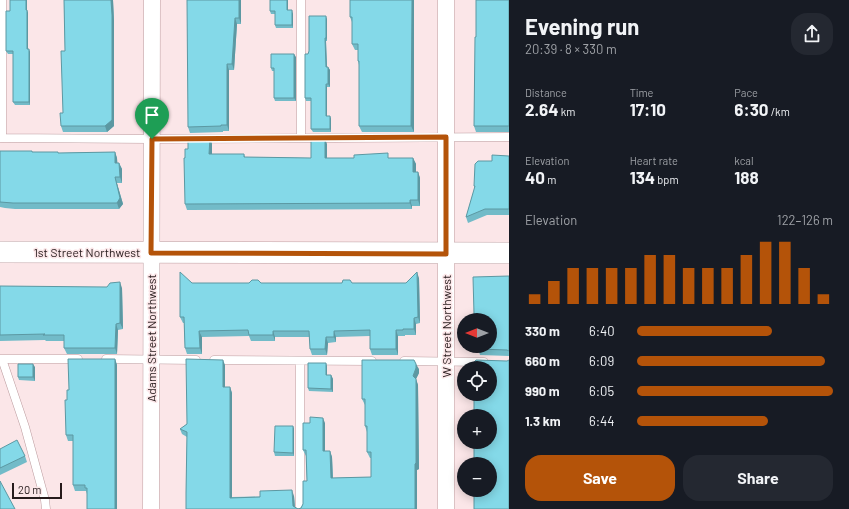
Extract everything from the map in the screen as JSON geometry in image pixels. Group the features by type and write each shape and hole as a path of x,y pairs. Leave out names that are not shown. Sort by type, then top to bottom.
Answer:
{"street":[{"name":"Adams Street Northwest","path":"151,509 152,0"},
{"name":"W Street Northwest","path":"446,0 446,509"},
{"name":"1st Street Northwest","path":"0,252 509,254"}],"lane":[{"path":"2,0 1,138 152,139 509,137"},
{"path":"301,138 302,0"},
{"path":"46,509 45,500 25,427 1,359 86,359"},
{"path":"101,359 378,361"},
{"path":"300,360 300,509"},
{"path":"394,361 457,362"}],"building":[{"path":"10,0 26,0 27,49 29,49 29,102 13,102 13,51 6,51 6,11 10,11"},
{"path":"64,0 111,0 112,120 105,126 61,126 60,113 63,113 61,51 65,51"},
{"path":"187,0 239,0 239,18 235,18 232,64 227,64 227,125 188,127"},
{"path":"270,0 287,0 287,10 292,10 292,25 275,25 275,11 270,11"},
{"path":"350,0 412,0 411,126 359,126 358,44 352,44 352,17 350,17"},
{"path":"476,0 509,0 509,126 474,126"},
{"path":"309,16 326,16 325,38 328,84 326,84 326,116 330,116 330,129 311,129 311,98 305,98 305,54 308,54 309,51"},
{"path":"271,54 294,54 294,98 274,98 274,68 271,68"},
{"path":"188,138 210,138 209,154 244,154 244,157 311,158 311,138 325,138 325,158 354,158 354,155 388,153 388,158 413,158 413,172 418,172 418,200 410,200 410,203 185,204 184,158 185,149 188,149"},
{"path":"0,151 58,153 115,152 115,163 119,163 120,177 115,177 120,198 117,203 0,202"},
{"path":"492,155 509,156 509,209 485,209 466,217 475,186 475,164 478,161 492,161"},
{"path":"180,272 192,283 249,283 252,280 258,280 261,283 342,283 343,280 350,280 352,283 406,283 417,272 418,317 414,318 414,329 396,330 396,349 370,349 370,330 334,331 334,337 326,337 325,349 310,349 309,331 273,331 273,335 249,335 248,330 199,331 200,348 185,348 184,317 180,317"},
{"path":"509,276 509,351 497,350 497,313 474,313 473,277"},
{"path":"120,282 120,323 116,324 115,348 64,348 64,335 0,335 0,286 107,287 110,283"},
{"path":"68,359 115,359 115,509 87,509 87,488 85,488 85,485 73,485 73,435 66,435 65,400 67,400 67,390 69,390"},
{"path":"186,359 223,360 223,387 230,387 230,498 260,497 260,491 292,490 293,506 298,509 186,509 187,432 180,429 187,424"},
{"path":"362,360 414,360 416,364 413,376 416,379 415,509 298,509 301,508 303,504 303,481 307,481 306,450 303,450 303,423 310,423 310,417 323,418 323,451 330,451 331,478 371,477 371,452 367,452 367,426 365,426 365,399 362,399"},
{"path":"509,360 509,509 474,509 474,497 497,497 497,457 474,457 474,449 497,449 497,409 474,409 474,401 497,401 497,361 475,361"},
{"path":"308,363 326,363 326,375 331,375 331,389 308,388"},
{"path":"18,364 33,364 33,377 18,377"},
{"path":"275,426 293,426 293,453 274,452"},
{"path":"17,440 25,456 0,468 0,449"},
{"path":"0,481 15,509 0,509"}],"route":[{"path":"446,137 446,254 151,253 152,139 446,137"}]}
